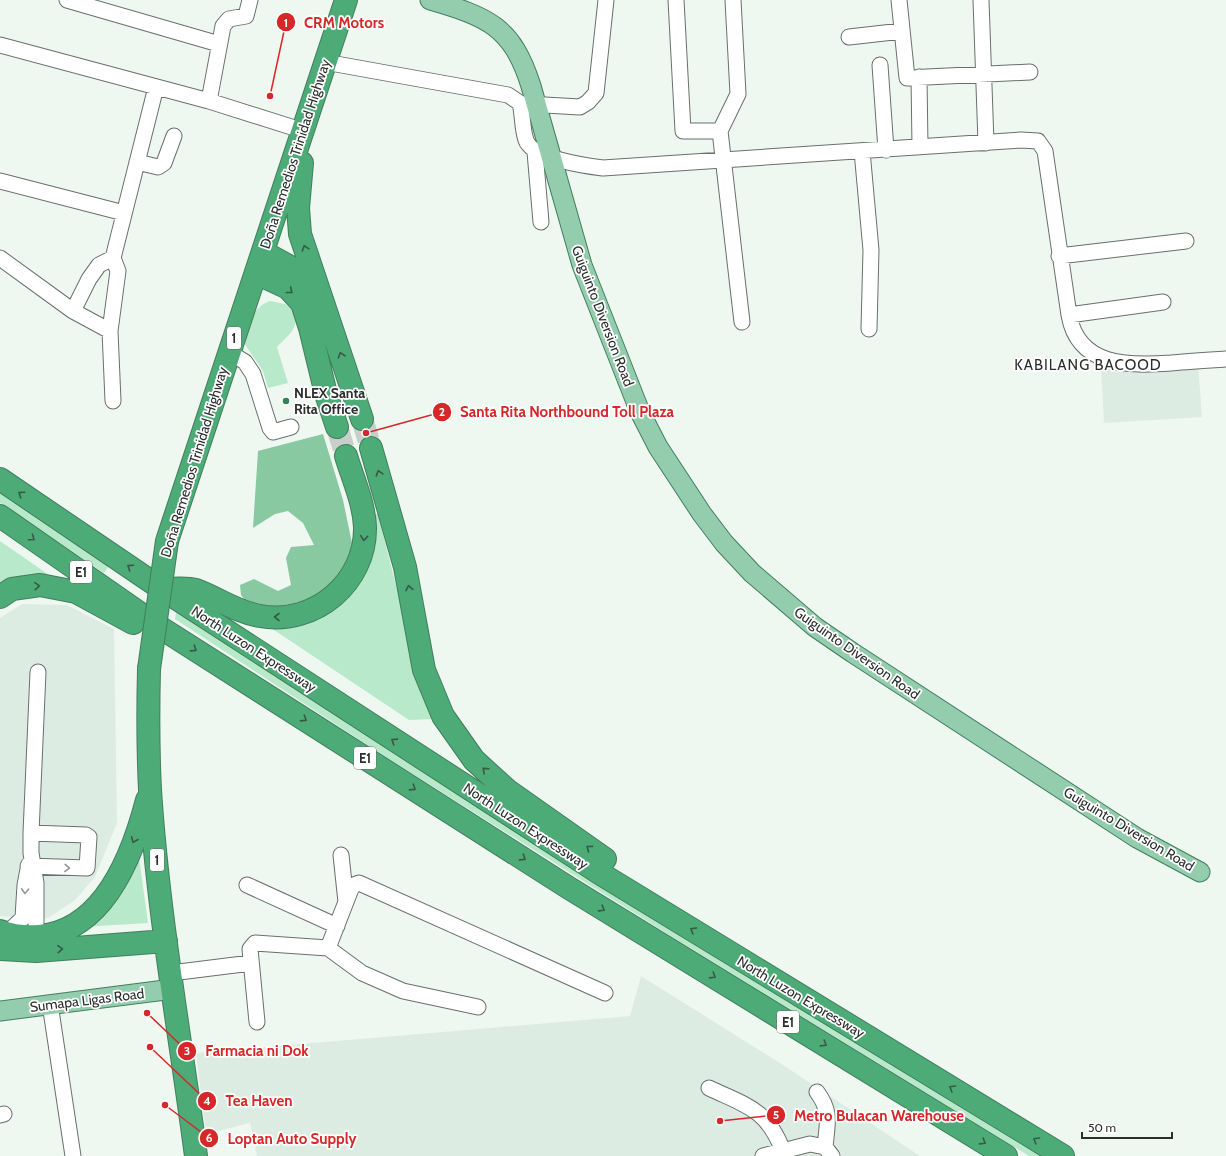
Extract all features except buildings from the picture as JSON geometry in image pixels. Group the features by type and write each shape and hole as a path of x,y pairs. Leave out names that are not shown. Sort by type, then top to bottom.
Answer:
{"highway":[{"name":"Doña Remedios Trinidad Highway","path":"196,1156 165,936 150,790 149,669 167,541 346,0"},
{"path":"302,135 302,172 298,208 299,225 321,298 362,419"},
{"path":"262,252 294,269 321,298"},
{"path":"256,273 288,288 302,303 310,328 326,394 337,427"},
{"path":"371,448 404,560 424,670 443,716 474,760 507,790 618,869 635,895"},
{"path":"162,589 194,589 240,610 270,617 299,615 324,604 340,591 352,576 364,542 365,525 363,512 346,456"},
{"name":"North Luzon Expressway","path":"0,479 162,589 635,895 1063,1156"},
{"name":"North Luzon Expressway","path":"0,516 161,628 581,895 1006,1156"},
{"path":"0,597 12,590 40,585 69,590 76,592 136,625 161,628"},
{"path":"22,938 80,922 99,905 119,876 143,817 150,790"},
{"path":"22,938 165,936"}],"main road":[{"name":"Guiguinto Diversion Road","path":"430,0 481,17 495,26 510,41 521,59 527,73 544,154 582,265 640,412 658,446 677,476 702,514 724,543 752,573 815,627 1136,838 1200,872"},
{"name":"Sumapa Ligas Road","path":"0,1011 50,1004 172,981"}],"street":[{"path":"67,0 100,4 219,44"},
{"path":"209,101 219,44 225,21 229,18 246,16 250,0"},
{"path":"325,62 508,95 520,103 580,106 588,102 596,93 606,0"},
{"path":"676,0 683,131 720,131"},
{"path":"733,0 738,94 720,131 722,160 742,322"},
{"path":"899,0 907,78 1030,72"},
{"path":"981,0 985,73 986,143"},
{"path":"849,37 902,31"},
{"path":"0,45 209,101 302,135"},
{"path":"880,65 886,150"},
{"path":"919,78 920,147"},
{"path":"113,401 110,331 118,271 113,258 156,87"},
{"path":"520,103 526,142 544,154 579,165 602,168 920,147 1038,141 1045,151 1071,328 1076,336 1090,351 1103,359 1116,363 1141,365 1226,359"},
{"path":"137,162 158,167 164,163 174,136"},
{"path":"862,151 871,250 869,330"},
{"path":"541,222 544,154"},
{"path":"0,181 124,213"},
{"path":"1060,256 1186,240"},
{"path":"0,258 73,311 110,331"},
{"path":"73,311 89,279 98,265 113,258"},
{"path":"1069,315 1163,302"},
{"path":"229,352 244,362 253,374 270,428 273,432 291,427"},
{"path":"22,938 36,883 31,862 31,833 38,672"},
{"path":"31,833 86,834 89,836 90,841 87,868 31,862"},
{"path":"341,855 346,903"},
{"path":"22,938 25,886 31,862"},
{"path":"328,948 351,889 354,885 359,883 605,993"},
{"path":"247,885 337,926"},
{"path":"257,1022 250,963 250,949 255,943 328,948 362,973 403,991 478,1007"},
{"path":"172,981 250,963"},
{"path":"50,1004 73,1156"},
{"path":"709,1088 755,1110 775,1132 783,1151"},
{"path":"763,1156 810,1144 828,1152 828,1115 825,1103 817,1092"}],"shaded area":[{"path":"1198,364 1202,417 1104,423 1101,369"},
{"path":"22,604 67,605 114,629 117,823 95,877 75,900 48,918 37,919 0,916 0,618"},
{"path":"641,976 780,1063 920,1156 257,1156 250,1123 206,1134 196,1053 630,1016"}],"green space":[{"path":"270,301 285,304 294,309 295,322 292,331 277,347 288,383 268,388 263,371 244,343 251,318 254,313 258,308"},
{"path":"323,434 343,500 352,543 346,570 313,599 271,608 249,606 241,595 240,585 254,579 278,591 291,585 286,558 291,547 314,545 303,523 288,511 275,514 253,528 258,451"},
{"path":"0,487 110,564 104,573 0,503"},
{"path":"375,514 378,514 396,586 434,719 409,720 271,628 289,624 355,588 371,558 375,540"},
{"path":"0,541 55,579 0,589"},
{"path":"177,606 1057,1156 1029,1156 679,941 389,759 175,619"},
{"path":"138,850 148,923 81,927"}],"tunnel":[{"path":"362,419 371,448"},
{"path":"337,427 346,456"}],"place":[{"name":"CRM Motors","path":"270,96"},
{"name":"NLEX Santa Rita Office","path":"286,401"},
{"name":"Santa Rita Northbound Toll Plaza","path":"366,433"},
{"name":"Farmacia ni Dok","path":"147,1013"},
{"name":"Tea Haven","path":"150,1047"},
{"name":"Loptan Auto Supply","path":"165,1105"},
{"name":"Metro Bulacan Warehouse","path":"720,1121"}],"district":[{"name":"KABILANG BACOOD","path":"1088,365"}]}
